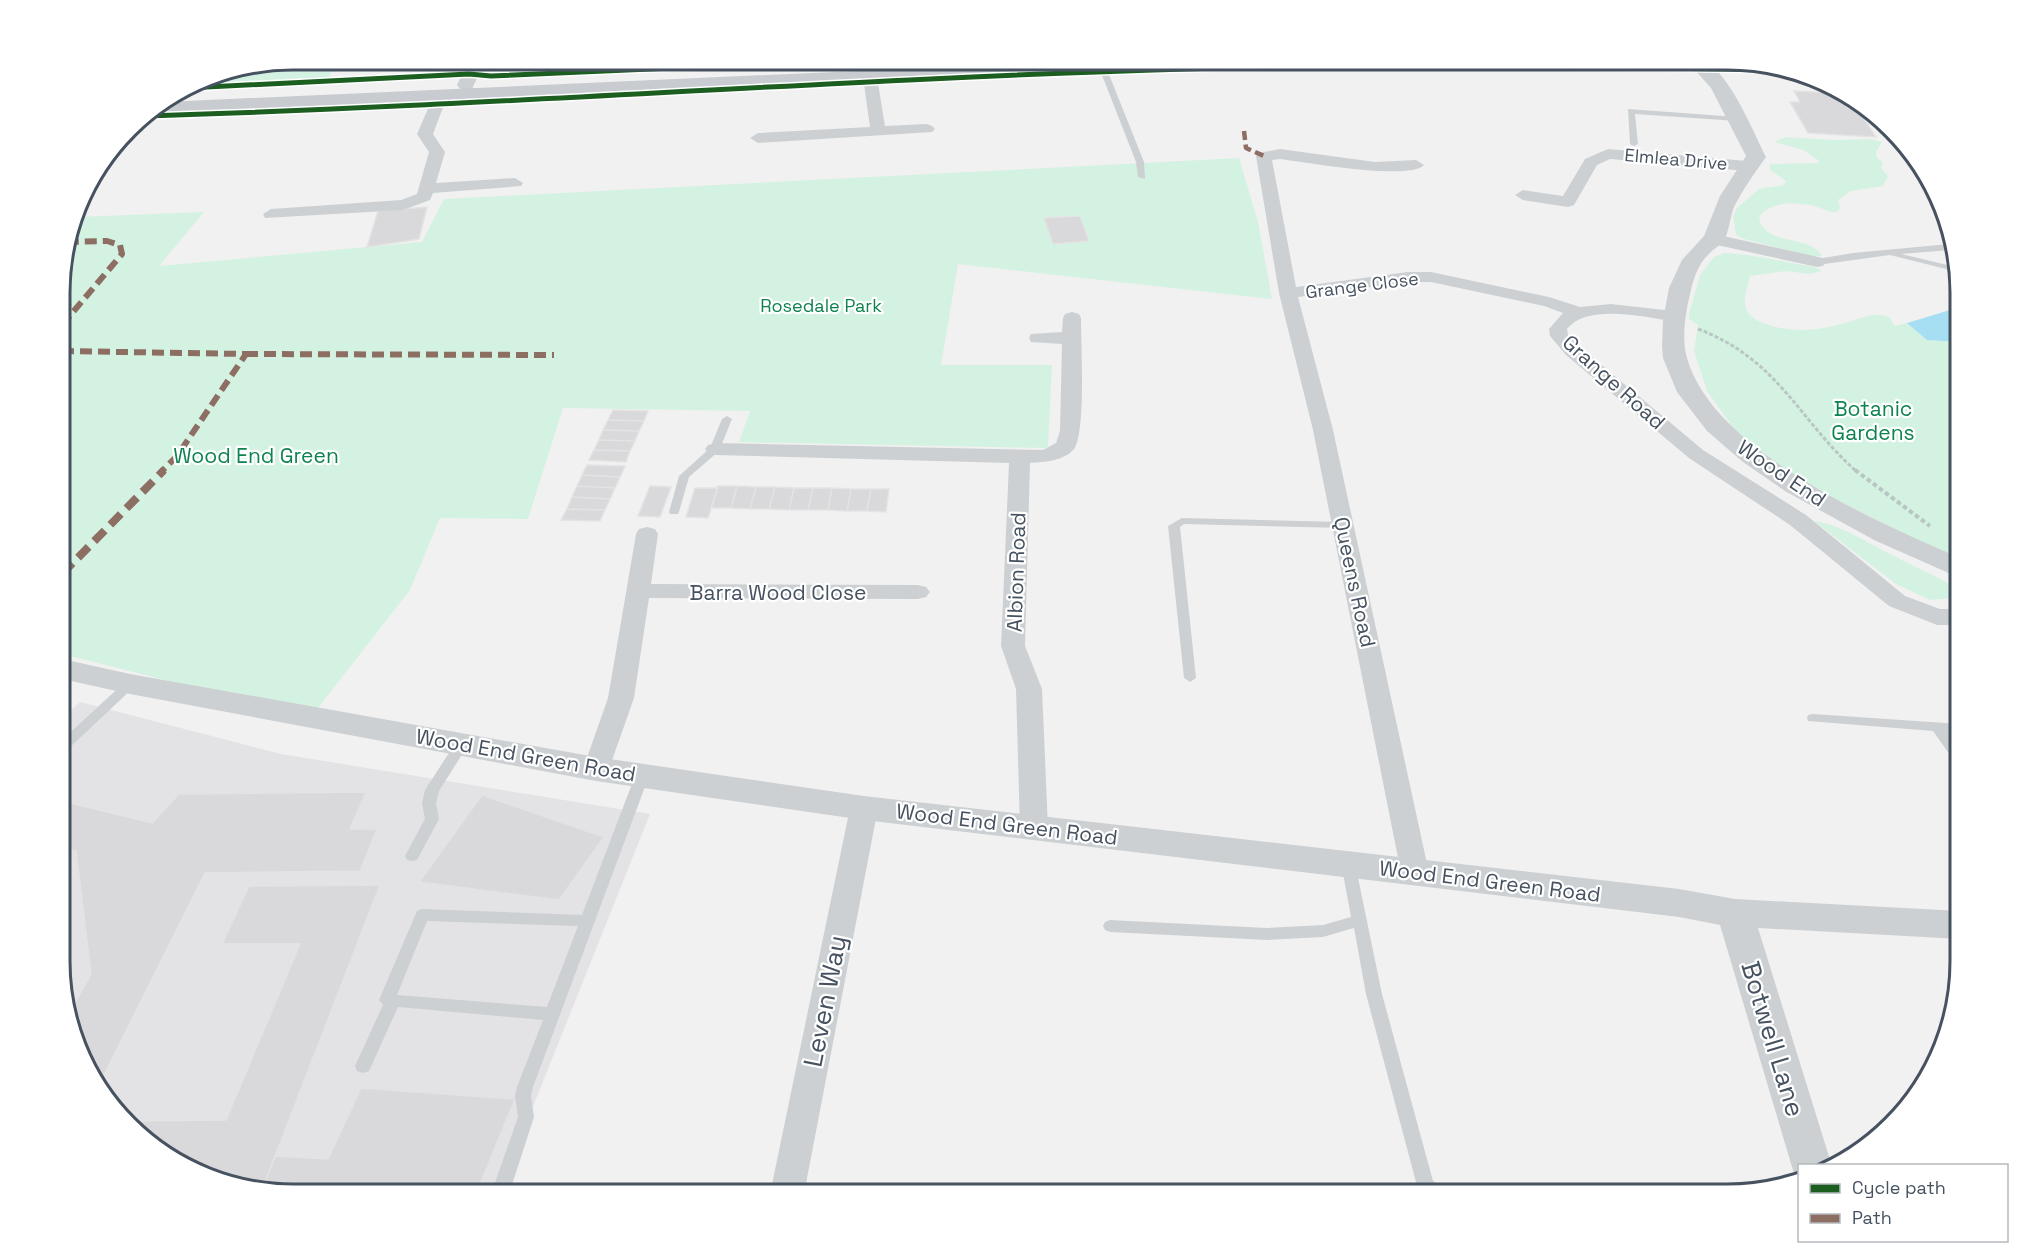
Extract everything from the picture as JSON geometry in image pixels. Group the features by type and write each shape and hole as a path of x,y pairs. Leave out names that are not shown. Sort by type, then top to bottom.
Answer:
{"main road":[{"path":"189,96 781,70"},
{"path":"168,108 1008,70"}],"street":[{"path":"466,85 473,70"},
{"path":"1704,70 1737,119 1756,157 1747,166 1716,225 1714,239"},
{"path":"870,76 878,131"},
{"path":"271,213 402,205 424,197 438,152 425,134 440,97"},
{"path":"758,138 927,129"},
{"name":"Grange Close","path":"1416,165 1375,167 1280,154 1264,156 1288,293 1408,277 1431,277 1549,302 1579,313"},
{"name":"Elmlea Drive","path":"1524,195 1568,202 1591,162 1608,154 1747,166"},
{"path":"426,189 515,183"},
{"path":"1674,319 1680,290 1692,258 1700,248 1714,239 1817,262"},
{"name":"Queens Road","path":"1288,293 1323,430 1415,873"},
{"name":"Grange Road","path":"1674,319 1633,309 1601,309 1579,313 1559,325 1559,336 1564,343 1696,454 1798,520 1898,601 1937,617 1950,617"},
{"name":"Wood End","path":"1674,319 1675,359 1683,379 1690,392 1725,433 1781,477 1830,506 1950,565"},
{"path":"715,449 1047,456 1065,446 1070,431 1072,328 1038,338"},
{"name":"Albion Road","path":"1020,457 1013,646 1029,689 1034,828"},
{"path":"596,769 621,698 647,534"},
{"name":"Barra Wood Close","path":"638,591 918,592"},
{"name":"Wood End Green Road","path":"70,671 130,684 596,769 864,808 1348,863 1415,873 1679,903 1735,913 1950,925"},
{"name":"Leven Way","path":"789,1184 864,808"},
{"name":"Botwell Lane","path":"1735,913 1810,1164"}],"lane":[{"path":"1103,70 1140,162 1142,177"},
{"path":"1634,144 1631,111 1737,119"},
{"path":"1817,262 1944,248"},
{"path":"1884,253 1948,268"},
{"path":"674,512 684,476 715,449 727,419"},
{"path":"1190,678 1174,526 1182,521 1343,525"},
{"path":"70,740 130,684"},
{"path":"1813,718 1950,727"},
{"path":"1937,726 1950,746"},
{"path":"412,856 432,819 429,803 432,790 461,745"},
{"path":"503,1184 526,1117 523,1096 525,1087 642,776"},
{"path":"1348,863 1374,994 1425,1184"},
{"path":"552,1014 387,1000 422,915 587,921"},
{"path":"1110,926 1267,934 1323,931 1359,921"},
{"path":"363,1066 393,1001"}],"path":[{"path":"1674,319 1720,339 1765,370 1785,388 1820,434 1857,472 1930,526"}],"shaded area":[{"path":"80,702 281,754 650,814 502,1184 264,1182 235,1176 195,1161 158,1138 126,1108 108,1085 87,1046 72,990 70,711"}],"green space":[{"path":"293,70 332,70 328,79 221,82 264,72"},
{"path":"1786,137 1834,140 1871,139 1882,142 1876,152 1877,158 1883,162 1881,168 1888,176 1883,186 1851,191 1838,200 1840,208 1838,212 1807,205 1783,204 1769,208 1759,218 1763,227 1770,233 1808,245 1822,256 1811,256 1736,235 1733,217 1737,208 1759,189 1784,185 1786,181 1770,170 1770,164 1819,163 1803,150 1774,142"},
{"path":"1239,158 1258,222 1272,299 958,264 941,365 1052,365 1048,448 739,442 750,411 563,408 528,519 440,518 410,590 311,717 70,656 70,293 72,264 84,217 204,212 159,266 422,242 444,199"},
{"name":"Botanic Gardens","path":"1724,253 1748,255 1814,267 1822,271 1810,274 1786,271 1750,276 1745,299 1747,311 1751,316 1766,324 1786,329 1807,330 1868,316 1883,315 1889,317 1895,326 1907,323 1927,340 1950,341 1950,555 1906,536 1796,478 1736,432 1707,391 1694,351 1698,325 1689,319 1700,275 1714,257"},
{"path":"1814,521 1825,523 1856,536 1936,577 1950,585 1950,598 1930,600 1896,584"}],"water":[{"path":"1950,310 1950,341 1927,340 1907,323"}],"building":[{"path":"1794,91 1824,92 1863,116 1876,137 1808,133 1790,102 1800,102"},
{"path":"427,207 419,239 367,247 378,211"},
{"path":"1080,216 1089,241 1053,244 1044,218"},
{"path":"613,410 648,411 644,421 608,420"},
{"path":"608,420 644,421 639,431 603,430"},
{"path":"603,430 639,431 635,441 599,440"},
{"path":"599,440 635,441 630,451 594,450"},
{"path":"594,450 630,451 626,462 589,460"},
{"path":"587,465 625,466 620,477 582,475"},
{"path":"582,475 620,477 615,488 577,486"},
{"path":"577,486 615,488 610,499 572,497"},
{"path":"650,486 671,487 660,517 638,516"},
{"path":"718,486 737,486 731,508 711,508"},
{"path":"737,486 756,487 750,509 731,508"},
{"path":"756,487 775,487 769,509 750,509"},
{"path":"775,487 794,488 789,510 769,509"},
{"path":"695,488 718,488 708,518 686,517"},
{"path":"794,488 813,488 808,510 789,510"},
{"path":"813,488 832,488 828,510 808,510"},
{"path":"832,488 851,489 847,511 828,510"},
{"path":"851,489 871,489 867,511 847,511"},
{"path":"871,489 889,489 886,512 867,511"},
{"path":"572,497 610,499 605,510 567,509"},
{"path":"567,509 605,510 600,521 561,520"},
{"path":"366,792 350,829 377,829 360,871 205,873 103,1077 87,1046 75,1003 91,974 76,851 70,850 70,803 152,823 179,794"},
{"path":"482,795 604,837 559,900 419,882"},
{"path":"380,885 265,1182 235,1176 195,1161 169,1146 139,1121 226,1120 300,944 222,944 249,886"},
{"path":"361,1088 515,1099 480,1184 265,1182 275,1156 328,1159"}],"marked path":[{"path":"1244,131 1246,148 1264,156"},
{"path":"70,316 122,254 120,245 107,241 77,242"},
{"path":"70,351 246,354 177,456 70,566"},
{"path":"246,354 554,355"}],"cycle path":[{"path":"208,87 469,74 491,76 628,70"},
{"path":"159,116 383,108 1161,70"}],"park label":[{"name":"Rosedale Park","path":"821,305"},
{"name":"Wood End Green","path":"256,455"}]}
